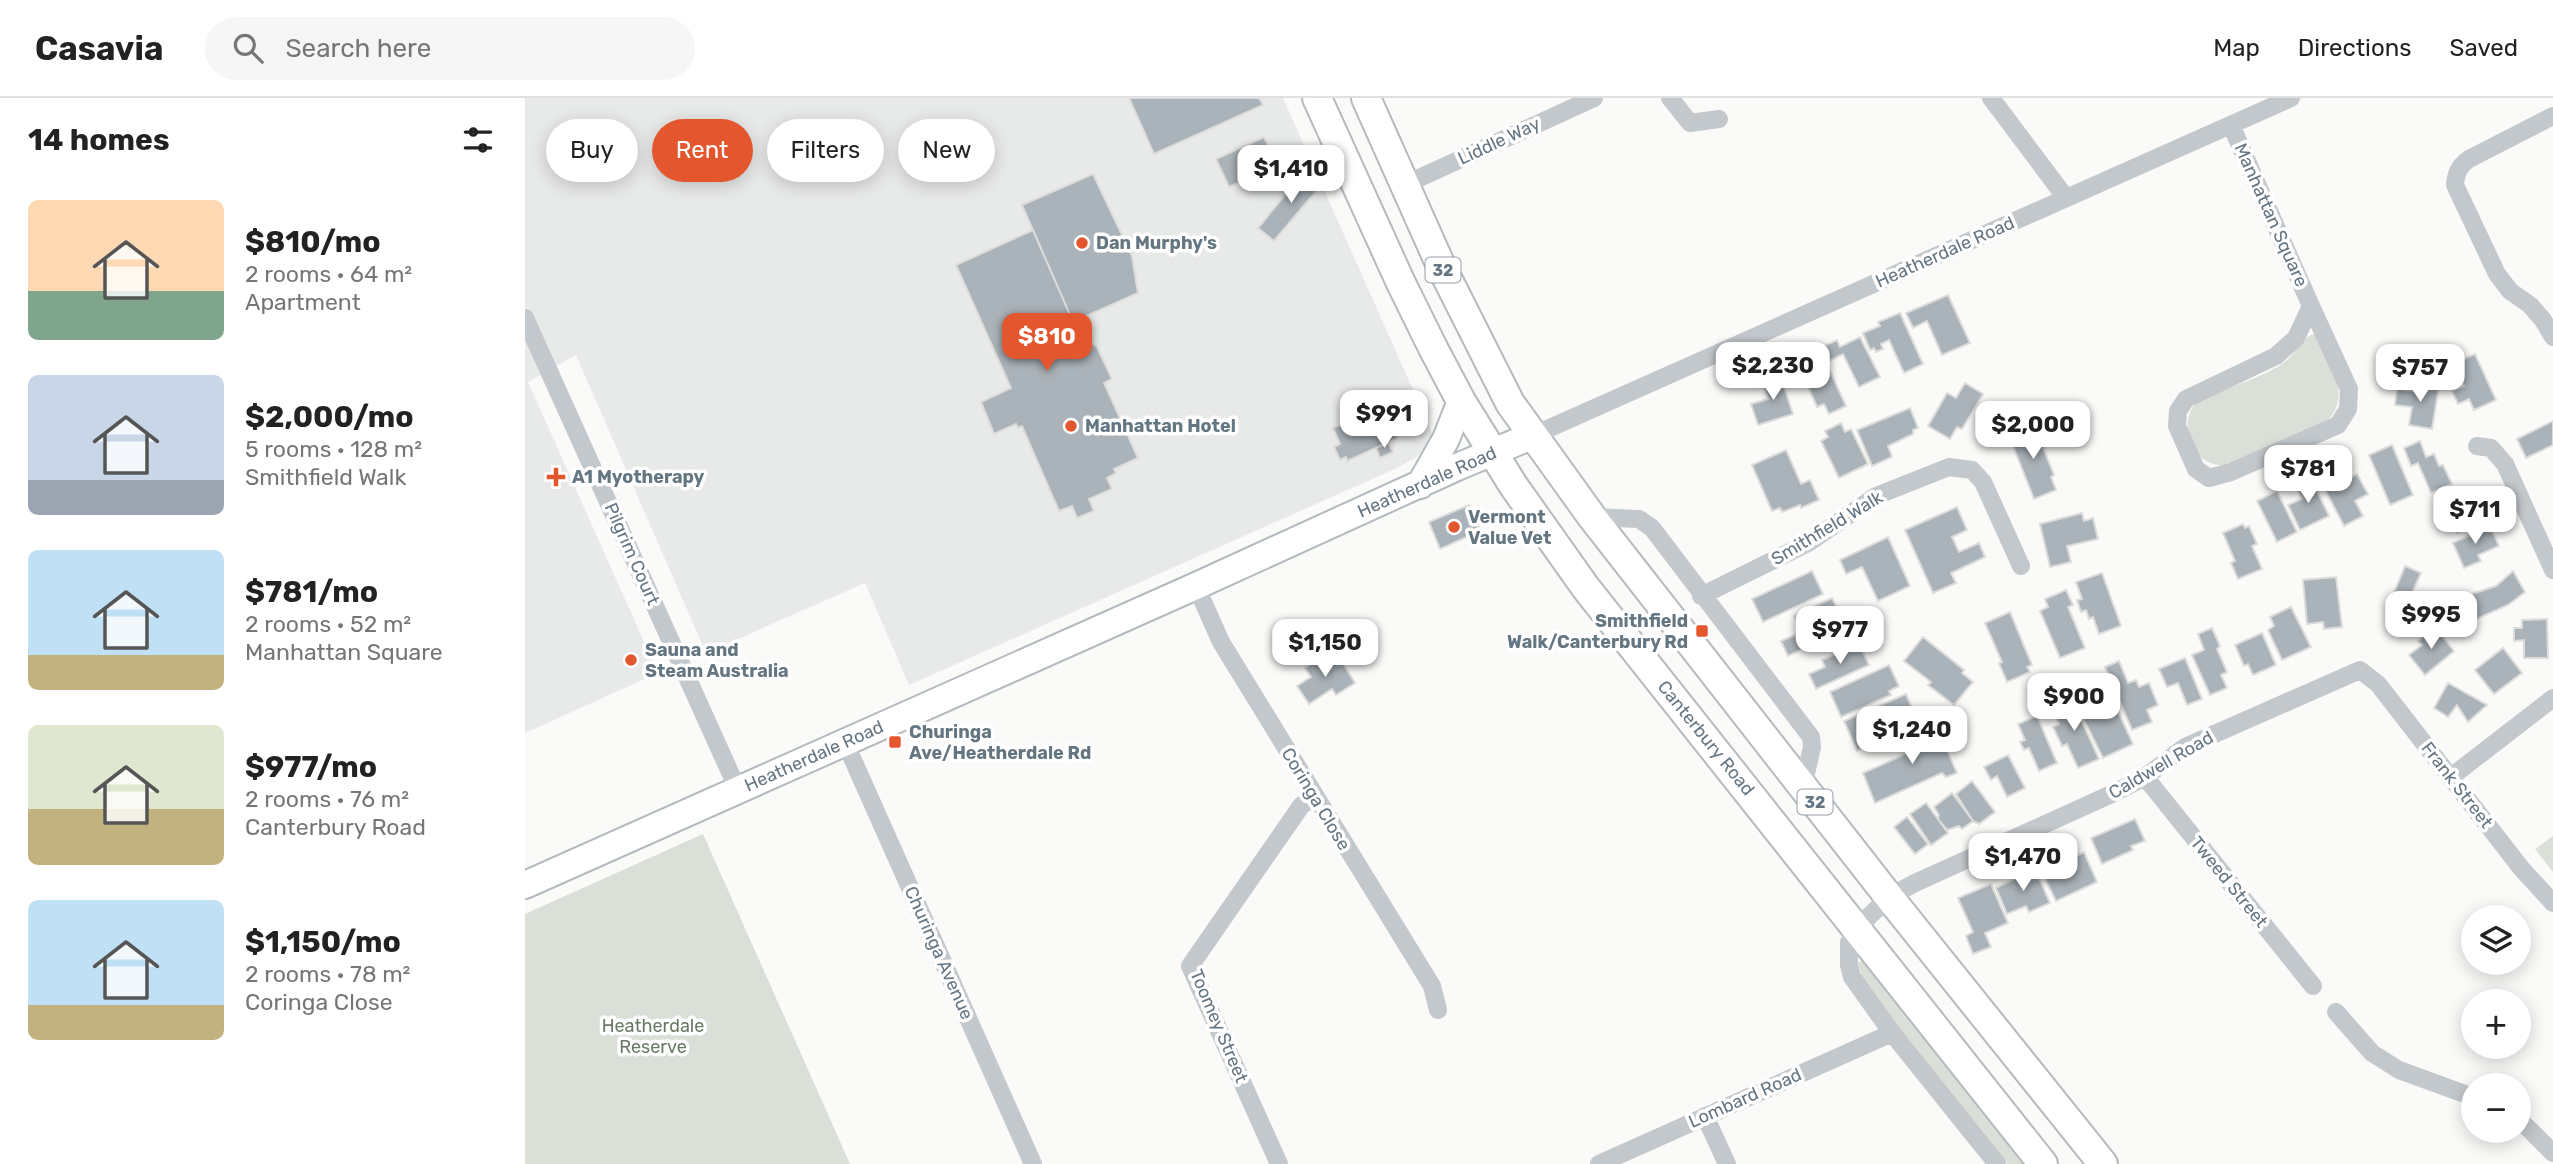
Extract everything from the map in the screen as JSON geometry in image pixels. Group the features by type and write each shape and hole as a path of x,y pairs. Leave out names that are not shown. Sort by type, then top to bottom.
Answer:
{"main road":[{"name":"Canterbury Road","path":"1317,98 1400,281 1461,401 1493,452 1586,588 2043,1164"},
{"name":"32","path":"1366,98 1404,185 1510,403 1592,517 1889,897 2103,1164"},
{"path":"1420,485 1446,439 1461,401"},
{"name":"Heatherdale Road","path":"525,884 1534,435"}],"street":[{"name":"Liddle Way","path":"1404,185 1594,98"},
{"path":"1670,98 1690,123 1719,119"},
{"path":"1991,98 2066,198"},
{"name":"Heatherdale Road","path":"1534,435 2291,98"},
{"path":"2553,116 2461,164 2456,173 2455,185 2497,274 2510,290 2530,305 2553,337"},
{"name":"Manhattan Square","path":"2231,125 2349,389 2348,409 2338,425 2231,472 2210,478 2196,469 2177,426 2178,411 2186,398 2276,356 2296,338 2311,306"},
{"name":"Pilgrim Court","path":"525,318 738,790"},
{"path":"2477,446 2491,448 2505,464 2553,570"},
{"name":"Smithfield Walk","path":"1702,596 1808,543 1876,496 1949,467 1972,470 1983,482 2021,566"},
{"path":"1592,517 1639,519 1652,528 1811,737 1812,747 1803,787"},
{"name":"Coringa Close","path":"1196,586 1221,642 1432,986 1437,1010"},
{"name":"Caldwell Road","path":"1857,928 1889,897 1915,883 2145,777 2185,747 2360,670"},
{"name":"Frank Street","path":"2360,670 2378,684 2521,868 2553,902"},
{"path":"2451,777 2553,698"},
{"name":"Churinga Avenue","path":"845,742 1033,1164"},
{"name":"Tweed Street","path":"2145,777 2313,986"},
{"name":"Toomey Street","path":"1279,1164 1190,966 1301,806 1314,796"},
{"path":"1857,928 1849,942 1847,954 1852,977 1892,1033 1997,1164"},
{"path":"2336,1012 2372,1053 2399,1070 2461,1093"},
{"name":"Lombard Road","path":"1599,1164 1892,1033"},
{"path":"1705,1116 1727,1164"},
{"path":"2531,1131 2553,1153"}],"shaded area":[{"path":"525,98 1283,98 1435,439 1415,458 909,685 865,583 706,653 576,355 528,382 658,673 525,733"}],"green space":[{"path":"2316,334 2336,376 2338,387 2336,409 2329,419 2275,446 2227,464 2208,462 2199,456 2193,447 2187,427 2193,406 2200,398 2278,367 2306,338"},
{"name":"Heatherdale Reserve","path":"703,834 850,1164 525,1164 525,914"},
{"path":"2553,836 2553,872 2535,849"},
{"path":"1863,960 2027,1164 2007,1164 1864,984 1858,963"}],"building":[{"path":"1129,98 1259,98 1263,105 1154,154"},
{"path":"1264,137 1273,156 1267,170 1229,187 1216,159"},
{"path":"1306,169 1323,183 1274,241 1258,228"},
{"name":"Dan Murphy's","path":"1093,174 1132,256 1138,293 1073,322 1022,205"},
{"path":"1033,230 1073,322 1088,316 1091,343 1097,347 1112,379 1104,383 1138,458 1114,469 1116,473 1107,478 1112,489 1089,499 1094,511 1077,518 1072,506 1059,511 1022,426 1018,428 1016,424 994,434 981,402 1011,388 956,265"},
{"path":"1948,295 1970,343 1942,355 1927,321 1913,328 1906,313"},
{"path":"1900,313 1923,364 1904,373 1889,340 1881,344 1883,349 1876,352 1874,348 1870,350 1863,333 1880,326 1878,322"},
{"path":"1860,337 1880,377 1859,387 1843,354 1827,362 1820,348 1837,340 1840,347"},
{"path":"2475,354 2496,400 2474,410 2469,399 2458,404 2452,391 2464,386 2454,363"},
{"path":"1826,362 1846,406 1829,414 1824,404 1817,407 1802,373"},
{"path":"1780,375 1793,414 1758,425 1751,404 1768,399 1762,381"},
{"path":"2415,382 2439,386 2432,429 2409,425 2412,407 2395,405 2397,388 2413,391"},
{"path":"1965,383 1983,394 1962,429 1957,427 1950,439 1928,426 1947,393 1956,398"},
{"path":"1383,405 1398,438 1347,461 1346,457 1340,460 1334,447 1340,444 1333,428"},
{"path":"1910,408 1918,428 1913,430 1913,434 1888,446 1892,457 1872,466 1857,430"},
{"path":"2553,421 2553,445 2526,458 2517,439"},
{"path":"1841,423 1845,432 1851,429 1868,464 1839,478 1821,441 1828,437 1825,431"},
{"path":"2030,424 2035,437 2038,435 2054,475 2051,477 2056,490 2034,499 2008,433"},
{"path":"2420,441 2426,457 2434,454 2452,484 2431,493 2418,463 2411,466 2404,448"},
{"path":"1388,442 1393,452 1380,458 1376,448"},
{"path":"2392,445 2413,495 2390,505 2369,455"},
{"path":"1786,450 1801,484 1810,480 1819,500 1801,508 1800,505 1782,512 1780,508 1772,511 1752,465"},
{"path":"2334,467 2342,482 2357,474 2368,494 2355,501 2363,516 2344,526 2318,476"},
{"path":"2310,476 2329,516 2300,530 2288,505 2302,499 2295,483"},
{"path":"2277,491 2297,532 2277,542 2257,501"},
{"path":"2463,497 2470,504 2482,498 2491,517 2457,533 2444,506"},
{"name":"Vermont Value Vet","path":"1469,505 1480,531 1440,549 1429,522"},
{"path":"1957,507 1967,530 1952,537 1959,552 1979,543 1985,557 1951,573 1956,583 1933,593 1905,530"},
{"path":"2082,513 2084,521 2093,518 2098,539 2067,546 2071,562 2050,567 2040,524"},
{"path":"2243,524 2245,528 2249,526 2257,544 2252,546 2262,569 2238,579 2231,563 2235,561 2223,533"},
{"path":"2490,526 2499,546 2478,555 2481,561 2464,568 2453,543"},
{"path":"1888,537 1910,586 1878,601 1862,567 1846,574 1840,560"},
{"path":"2405,566 2421,573 2411,595 2423,600 2411,627 2397,621 2406,601 2393,595"},
{"path":"1812,571 1823,594 1763,622 1752,599"},
{"path":"2513,571 2525,592 2508,605 2474,620 2465,596 2496,586"},
{"path":"2102,573 2121,626 2099,634 2093,617 2089,619 2086,610 2081,612 2077,600 2082,599 2076,582"},
{"path":"2336,577 2342,627 2324,629 2323,622 2307,624 2303,580"},
{"path":"2066,590 2073,605 2068,607 2085,648 2060,658 2040,611 2048,607 2045,599"},
{"path":"1832,598 1847,628 1788,656 1781,641 1802,632 1794,616"},
{"path":"2291,607 2311,647 2282,660 2268,630 2274,626 2270,617"},
{"path":"2010,612 2032,665 2027,667 2030,672 2007,682 1999,663 2002,662 1985,623"},
{"path":"2547,619 2548,658 2524,658 2524,640 2514,641 2514,628 2522,628 2522,620"},
{"path":"2435,627 2454,651 2425,675 2409,655 2422,645 2418,641"},
{"path":"2212,628 2227,672 2221,675 2227,688 2210,695 2192,655 2204,650 2198,634"},
{"path":"2262,633 2276,665 2253,675 2248,664 2244,666 2235,645"},
{"path":"1923,637 1964,670 1962,673 1973,682 1954,705 1928,685 1931,682 1904,661"},
{"path":"1859,644 1869,665 1816,689 1809,674 1825,667 1822,660"},
{"path":"2503,648 2522,673 2494,694 2475,670"},
{"path":"1321,657 1327,665 1339,657 1355,683 1336,695 1332,689 1309,704 1297,686 1311,677 1305,668"},
{"path":"2185,658 2202,699 2187,705 2178,683 2167,687 2159,669"},
{"path":"2119,661 2128,683 2136,680 2139,687 2149,683 2158,705 2147,710 2152,722 2132,730 2105,667"},
{"path":"1889,665 1899,686 1889,691 1891,695 1841,717 1830,692"},
{"path":"2448,683 2487,705 2468,722 2457,705 2448,717 2434,708"},
{"path":"1906,694 1921,729 1903,736 1899,726 1888,731 1887,738 1857,751 1844,721"},
{"path":"2071,697 2099,759 2078,768 2067,744 2062,746 2053,727 2059,724 2051,707"},
{"path":"2091,707 2096,717 2116,707 2133,744 2103,758 2080,712"},
{"path":"2037,716 2057,763 2039,771 2029,748 2024,750 2020,742 2025,740 2018,724"},
{"path":"1936,725 1957,773 1946,777 1942,773 1875,803 1863,773 1915,750 1910,737"},
{"path":"2008,755 2025,788 2007,797 1997,776 1991,780 1984,767"},
{"path":"1972,781 1995,812 1979,824 1973,821 1956,794"},
{"path":"1952,793 1973,821 1962,829 1959,826 1947,830 1938,819 1939,815 1934,807"},
{"path":"1926,803 1948,833 1931,845 1910,814"},
{"path":"1907,817 1928,844 1915,854 1894,827"},
{"path":"2135,819 2145,841 2131,846 2133,850 2102,864 2091,838"},
{"path":"2073,848 2076,856 2084,852 2097,882 2056,901 2038,864"},
{"path":"2035,869 2050,903 2029,912 2026,906 2007,914 1996,888"},
{"path":"1991,884 2008,923 1985,933 1991,947 1973,954 1966,936 1973,932 1958,898"}],"place":[{"name":"Dan Murphy's","path":"1082,243"},
{"name":"Manhattan Hotel","path":"1071,426"},
{"name":"A1 Myotherapy","path":"556,477"},
{"name":"Vermont Value Vet","path":"1454,527"},
{"name":"Smithfield Walk/Canterbury Rd","path":"1702,631"},
{"name":"Sauna and Steam Australia","path":"631,660"},
{"name":"Churinga Ave/Heatherdale Rd","path":"895,742"}]}
